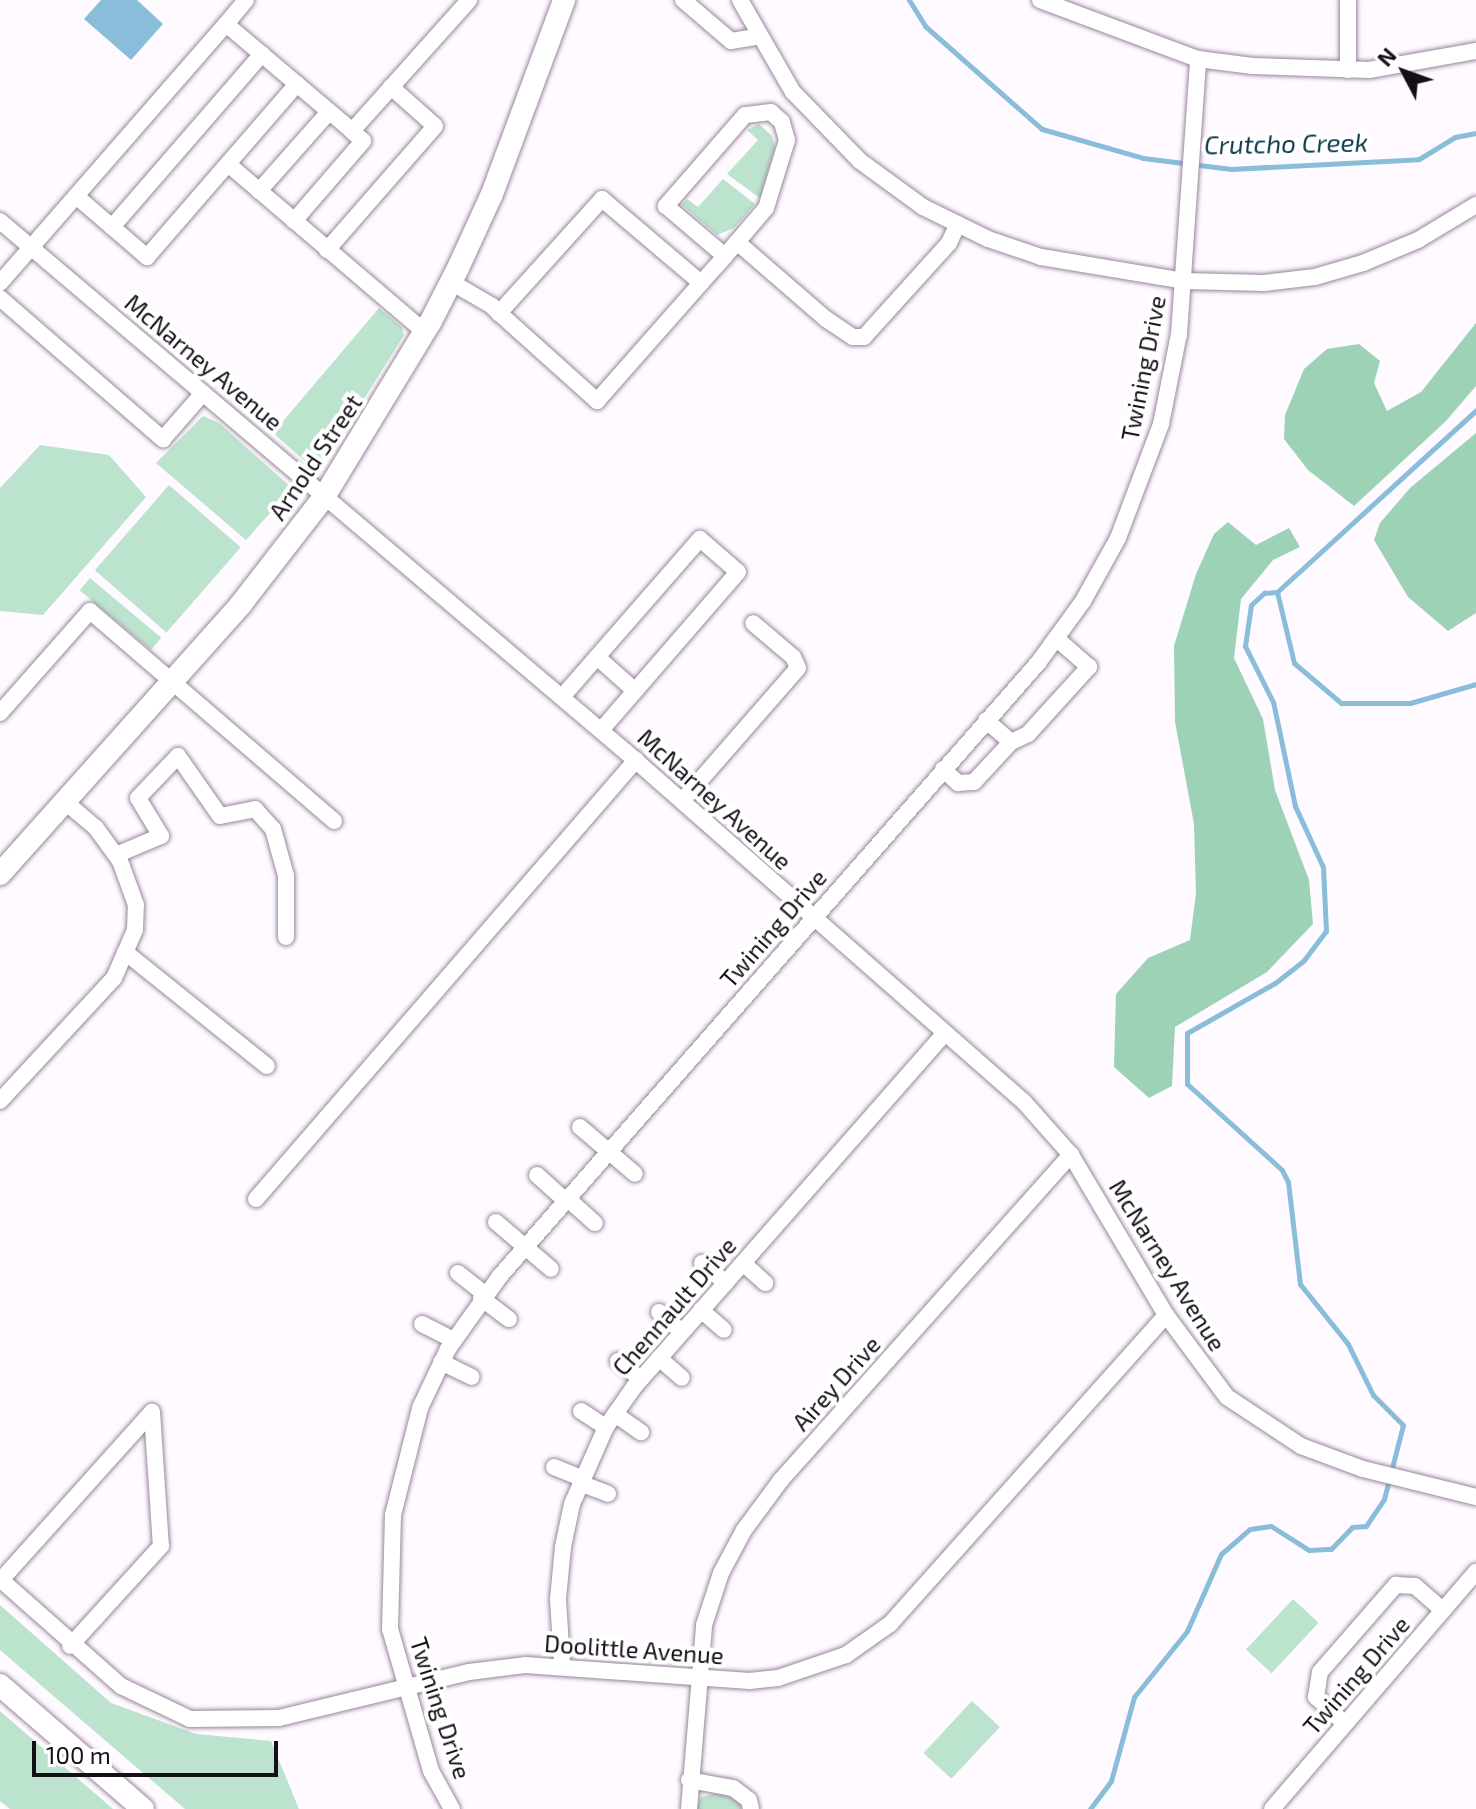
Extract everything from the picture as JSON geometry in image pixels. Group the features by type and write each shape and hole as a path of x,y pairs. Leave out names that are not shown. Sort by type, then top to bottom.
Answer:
{"main road":[{"name":"Arnold Street","path":"0,874 63,800 173,682 325,495 425,332 451,282 492,194 564,0"},
{"path":"0,1685 143,1809"}],"street":[{"path":"0,283 246,0"},
{"path":"352,131 469,0"},
{"path":"683,0 731,41 757,37"},
{"path":"740,0 757,37 803,104 860,161 923,207 988,239 1078,267 1184,281 1264,283 1315,277 1418,240 1476,205"},
{"path":"1040,0 1198,59 1348,70 1422,63 1476,51"},
{"path":"1348,0 1348,70"},
{"path":"226,24 363,141 294,221"},
{"path":"112,227 262,54"},
{"name":"Twining Drive","path":"452,1809 431,1771 403,1686 390,1629 393,1515 420,1408 453,1340 483,1296 1056,638 1118,538 1161,424 1184,281 1198,59"},
{"path":"76,196 147,257 297,84"},
{"path":"327,250 435,126 391,87"},
{"path":"782,122 803,104"},
{"path":"259,191 329,112"},
{"path":"451,282 499,313 597,401 725,256 766,208 787,140 782,122 771,112 745,115 666,206 725,256"},
{"path":"228,164 425,332"},
{"path":"499,313 602,199 701,283"},
{"name":"McNarney Avenue","path":"0,221 636,760 1024,1102 1071,1155 1166,1315 1227,1397 1301,1446 1363,1469 1476,1497"},
{"path":"737,242 826,319 853,337 864,337 949,243 958,224"},
{"path":"0,298 163,439 203,393"},
{"path":"562,697 700,539 738,572 601,730"},
{"path":"0,713 90,611 334,821"},
{"path":"682,801 798,668 793,657 753,623"},
{"path":"943,769 958,783 974,782 1011,742 1028,734 1089,667 1056,638"},
{"path":"597,657 634,690"},
{"path":"986,720 1011,742"},
{"path":"116,855 161,836 138,798 178,756 220,816 255,809 273,829 286,876 286,937"},
{"path":"256,1199 636,760"},
{"path":"0,1101 114,978 135,930 136,905 116,855 96,828 63,800"},
{"path":"125,952 267,1066"},
{"name":"Chennault Drive","path":"562,1664 558,1599 563,1547 580,1480 611,1421 659,1358 944,1034"},
{"path":"580,1127 635,1174"},
{"name":"Airey Drive","path":"689,1809 699,1677 710,1602 756,1512 1071,1155"},
{"path":"537,1175 595,1223"},
{"path":"496,1222 551,1269"},
{"path":"702,1263 726,1283"},
{"path":"743,1263 765,1283"},
{"path":"458,1273 509,1319"},
{"path":"701,1310 724,1330"},
{"path":"659,1312 682,1332"},
{"name":"Doolittle Avenue","path":"0,1580 70,1646 121,1686 190,1719 279,1718 469,1672 562,1664 699,1677 778,1678 824,1665 868,1641 906,1608 1166,1315"},
{"path":"422,1324 453,1340"},
{"path":"659,1358 682,1378"},
{"path":"618,1361 641,1379"},
{"path":"441,1362 472,1377"},
{"path":"581,1411 641,1432"},
{"path":"0,1580 152,1412 161,1546 70,1646"},
{"path":"554,1467 608,1494"},
{"name":"Twining Drive","path":"1272,1809 1476,1572"},
{"path":"1345,1724 1316,1697 1320,1672 1396,1585 1415,1586 1443,1610"},
{"path":"689,1780 733,1788 749,1800 751,1809"}],"green space":[{"path":"759,124 772,136 775,147 760,198 727,174 758,140 747,130"},
{"path":"723,179 755,204 734,228 717,235 682,205 687,199 698,207"},
{"path":"379,308 402,327 404,335 329,455 313,463 305,461 273,433"},
{"path":"1476,323 1476,386 1446,421 1354,506 1308,470 1284,439 1285,415 1304,369 1327,349 1359,344 1380,361 1374,383 1387,411 1421,392"},
{"path":"203,416 219,423 292,488 246,540 156,463"},
{"path":"1476,433 1476,613 1448,631 1408,597 1374,540 1380,523 1410,488"},
{"path":"40,445 109,455 146,497 43,615 0,611 0,488"},
{"path":"169,485 241,547 167,633 95,570"},
{"path":"1228,522 1256,545 1289,528 1300,547 1273,560 1241,599 1234,658 1263,719 1275,790 1309,880 1313,924 1267,972 1175,1027 1172,1086 1149,1098 1114,1067 1116,994 1148,958 1190,940 1196,893 1194,824 1175,722 1174,646 1196,574 1214,534"},
{"path":"90,578 161,638 151,650 80,590"},
{"path":"1293,1599 1319,1623 1272,1673 1246,1649"},
{"path":"0,1605 111,1703 196,1734 271,1741 299,1809 185,1809 0,1650"},
{"path":"972,1701 1000,1727 951,1779 924,1753"},
{"path":"0,1711 113,1809 10,1809 0,1801"},
{"path":"718,1793 740,1801 741,1809 696,1809 701,1797"}],"water":[{"path":"101,0 137,0 163,24 131,60 84,19"}],"waterway":[{"name":"Crutcho Creek","path":"909,0 925,26 1042,129 1143,158 1231,169 1419,159 1455,137 1475,133"},
{"name":"Crutcho Creek","path":"1277,592 1476,410"},
{"name":"Crutcho Creek","path":"1277,592 1294,663 1341,703 1410,703 1476,684"},
{"path":"1090,1809 1111,1781 1134,1697 1187,1631 1221,1554 1250,1529 1271,1526 1309,1550 1331,1549 1352,1527 1366,1526 1384,1499 1403,1425 1373,1395 1348,1344 1300,1284 1288,1182 1282,1170 1187,1084 1187,1033 1275,983 1304,960 1326,931 1323,867 1295,806 1273,702 1245,646 1251,605 1264,593 1277,592"}]}
